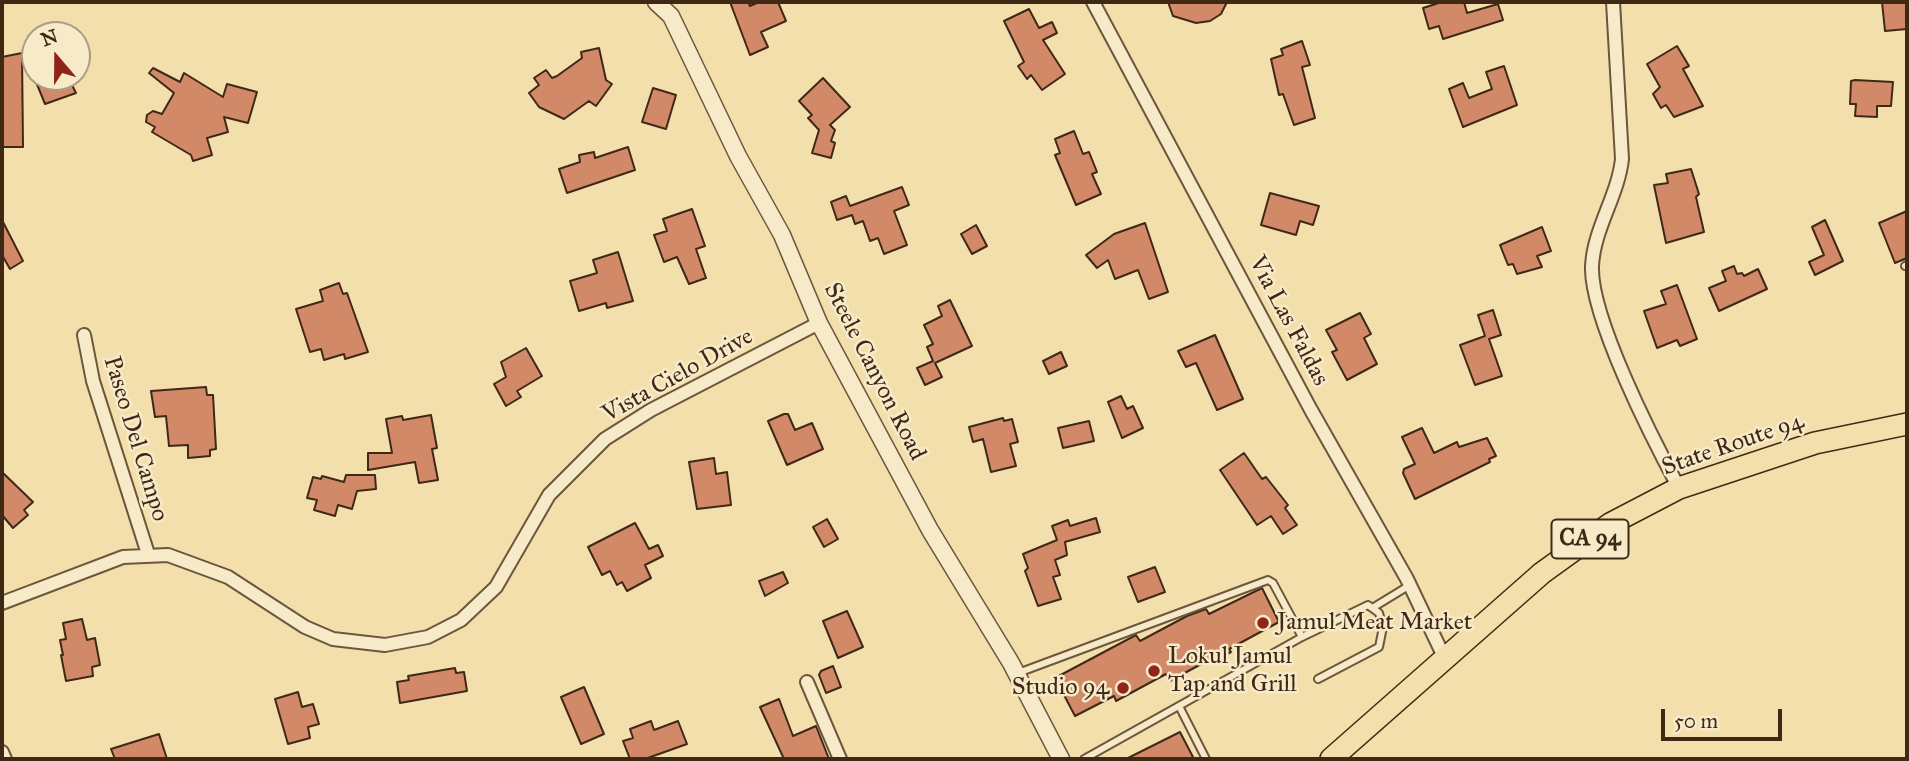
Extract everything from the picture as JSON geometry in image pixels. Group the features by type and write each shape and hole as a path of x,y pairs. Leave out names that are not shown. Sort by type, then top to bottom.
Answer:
{"highway":[{"name":"State Route 94","path":"1331,759 1542,573 1610,524 1679,488 1815,443 1907,425"}],"street":[{"name":"Steele Canyon Road","path":"656,2 671,16 738,156 782,235 819,323 930,530 1016,673 1060,759"},
{"name":"Via Las Faldas","path":"1093,2 1311,410 1410,585 1445,659"},
{"path":"1614,2 1622,159 1620,178 1601,223 1592,263 1592,285 1599,314 1661,456 1679,488"},
{"name":"Vista Cielo Drive","path":"2,603 123,557 168,555 228,577 305,627 333,639 385,645 428,637 461,620 496,587 549,495 605,439 651,411 819,323"},
{"name":"Paseo Del Campo","path":"84,335 93,381 148,554"},
{"path":"807,682 840,759"},
{"path":"2,752 5,759"}],"lane":[{"path":"1016,673 1262,580 1273,583 1302,637"},
{"path":"1374,607 1410,585"},
{"path":"1084,759 1302,637 1368,605 1374,607 1383,627 1379,648 1318,679"},
{"path":"1179,706 1206,759"}],"building":[{"path":"730,2 748,2 750,6 759,2 778,2 786,21 761,32 768,47 750,55"},
{"path":"1168,2 1227,2 1221,14 1210,21 1196,23 1173,16"},
{"path":"1442,2 1464,2 1467,13 1498,4 1503,20 1443,39 1439,26 1429,29 1423,8"},
{"path":"1882,2 1907,2 1907,29 1885,31"},
{"path":"1029,9 1039,28 1052,22 1057,33 1043,40 1065,74 1042,90 1031,75 1027,79 1018,66 1024,62 1004,21"},
{"path":"1302,41 1310,65 1302,67 1315,118 1294,125 1283,94 1279,95 1271,59 1283,55 1281,49"},
{"path":"1677,46 1689,66 1683,69 1703,106 1674,117 1666,105 1661,108 1653,94 1660,87 1647,64"},
{"path":"599,48 606,80 612,84 596,106 589,101 564,119 539,107 529,93 539,85 534,78 546,70 552,78 557,76 582,58 581,52"},
{"path":"21,53 23,147 3,147 2,57"},
{"path":"1504,66 1517,105 1463,127 1449,89 1463,83 1469,98 1492,89 1486,72"},
{"path":"153,68 180,82 184,73 223,97 227,84 257,92 248,123 224,117 228,132 207,138 212,155 193,161 191,155 152,132 155,127 146,122 147,115 153,111 162,114 174,93 149,73"},
{"path":"823,78 850,107 830,125 835,130 831,141 835,143 831,158 812,153 819,130 808,118 812,115 799,101"},
{"path":"1851,81 1893,82 1891,106 1877,106 1877,117 1855,116 1856,104 1850,104"},
{"path":"653,88 676,95 666,129 642,122"},
{"path":"40,91 76,93 45,104"},
{"path":"1074,131 1083,154 1089,152 1097,172 1092,174 1101,194 1076,205 1055,155 1060,153 1055,139"},
{"path":"628,147 635,170 567,193 559,169 580,162 579,155 594,152 595,158"},
{"path":"1691,169 1699,194 1696,197 1704,232 1666,243 1654,185 1668,183 1666,174"},
{"path":"902,187 909,205 894,211 907,245 884,254 878,238 870,241 863,221 855,224 852,215 837,220 831,202 846,196 850,206"},
{"path":"1270,193 1319,206 1313,225 1300,221 1296,235 1261,225"},
{"path":"692,209 705,246 696,249 706,278 689,284 677,257 664,262 654,235 667,231 663,219"},
{"path":"1907,211 1907,258 1895,263 1879,223"},
{"path":"2,220 23,261 10,269 2,255"},
{"path":"1825,220 1843,261 1815,275 1809,262 1824,255 1812,227"},
{"path":"1145,223 1168,292 1149,299 1138,270 1115,279 1108,260 1097,268 1086,255 1114,234"},
{"path":"976,225 987,246 972,254 961,234"},
{"path":"1542,227 1551,251 1537,256 1542,267 1517,274 1513,264 1508,265 1500,245"},
{"path":"618,252 633,301 607,308 606,303 579,311 570,281 597,273 593,260"},
{"path":"1734,266 1737,274 1742,273 1744,276 1758,269 1767,289 1719,311 1709,288 1726,281 1722,271"},
{"path":"339,283 343,294 347,293 368,352 345,359 344,354 324,360 321,349 310,352 296,309 323,301 320,290"},
{"path":"1677,285 1697,339 1680,346 1677,340 1657,348 1644,311 1666,304 1661,291"},
{"path":"950,300 972,346 935,363 942,377 925,385 917,368 933,361 927,347 933,344 924,325 942,316 938,306"},
{"path":"1493,310 1501,335 1489,339 1502,376 1475,385 1460,345 1485,336 1478,315"},
{"path":"1360,313 1371,334 1364,338 1377,364 1347,380 1332,352 1337,350 1326,330"},
{"path":"1215,335 1243,399 1217,410 1196,363 1186,367 1178,351"},
{"path":"526,348 542,376 517,391 521,397 506,406 494,384 506,377 501,362"},
{"path":"1061,352 1067,366 1049,374 1043,361"},
{"path":"206,387 207,395 213,395 216,449 210,450 210,456 188,458 188,445 169,446 166,416 155,417 151,391"},
{"path":"1121,396 1127,409 1133,406 1143,428 1122,438 1108,402"},
{"path":"788,414 795,430 812,423 823,449 787,465 768,421"},
{"path":"431,415 437,448 432,449 438,480 419,483 415,462 368,470 368,453 392,453 386,419 402,416 403,420"},
{"path":"1003,418 1004,421 1012,419 1018,442 1010,444 1016,466 991,472 983,439 973,442 969,427"},
{"path":"1089,421 1094,441 1063,448 1058,428"},
{"path":"1422,428 1434,453 1457,442 1459,447 1487,438 1496,456 1489,459 1490,462 1415,499 1403,473 1404,469 1415,464 1402,437"},
{"path":"1244,453 1262,479 1266,477 1288,505 1285,508 1297,525 1283,534 1271,516 1257,525 1220,470"},
{"path":"714,458 716,474 727,472 731,505 697,509 689,462"},
{"path":"2,472 33,502 24,510 28,515 13,528 2,515"},
{"path":"346,475 375,475 376,489 357,491 352,509 338,505 335,516 314,510 317,500 307,498 313,477 321,479 322,476 344,482"},
{"path":"1096,518 1100,532 1065,542 1067,555 1055,560 1060,575 1053,577 1061,599 1038,606 1025,571 1028,568 1023,554 1057,540 1052,526 1068,520 1070,526"},
{"path":"827,519 838,539 824,547 813,527"},
{"path":"635,523 649,549 658,545 663,556 645,565 651,578 627,591 622,582 617,585 610,571 602,575 588,547"},
{"path":"1155,567 1165,592 1138,602 1128,577"},
{"path":"783,572 788,583 765,596 759,581"},
{"path":"1262,588 1279,622 1229,649 1231,652 1218,659 1216,656 1170,681 1166,674 1116,701 1114,696 1075,716 1055,678 1136,635 1140,641 1187,616 1206,609 1209,614"},
{"path":"847,611 863,647 838,658 823,621"},
{"path":"82,619 87,640 95,638 100,665 92,667 93,676 66,681 60,640 66,639 63,623"},
{"path":"833,666 841,687 826,693 819,675 821,671"},
{"path":"455,668 456,673 464,672 467,691 400,703 397,682 409,680 408,676"},
{"path":"584,687 604,734 581,744 561,697"},
{"path":"298,692 302,707 313,704 319,724 308,727 310,738 288,744 275,699"},
{"path":"779,699 793,736 816,726 829,759 784,759 760,707"},
{"path":"651,721 654,730 678,721 687,744 645,759 630,759 623,741 633,738 630,729"},
{"path":"1180,732 1194,759 1126,759"},
{"path":"159,734 167,759 115,759 111,749"}],"place":[{"name":"Jamul Meat Market","path":"1263,623"},
{"name":"Lokul Jamul Tap and Grill","path":"1154,671"},
{"name":"Studio 94","path":"1123,688"}]}
